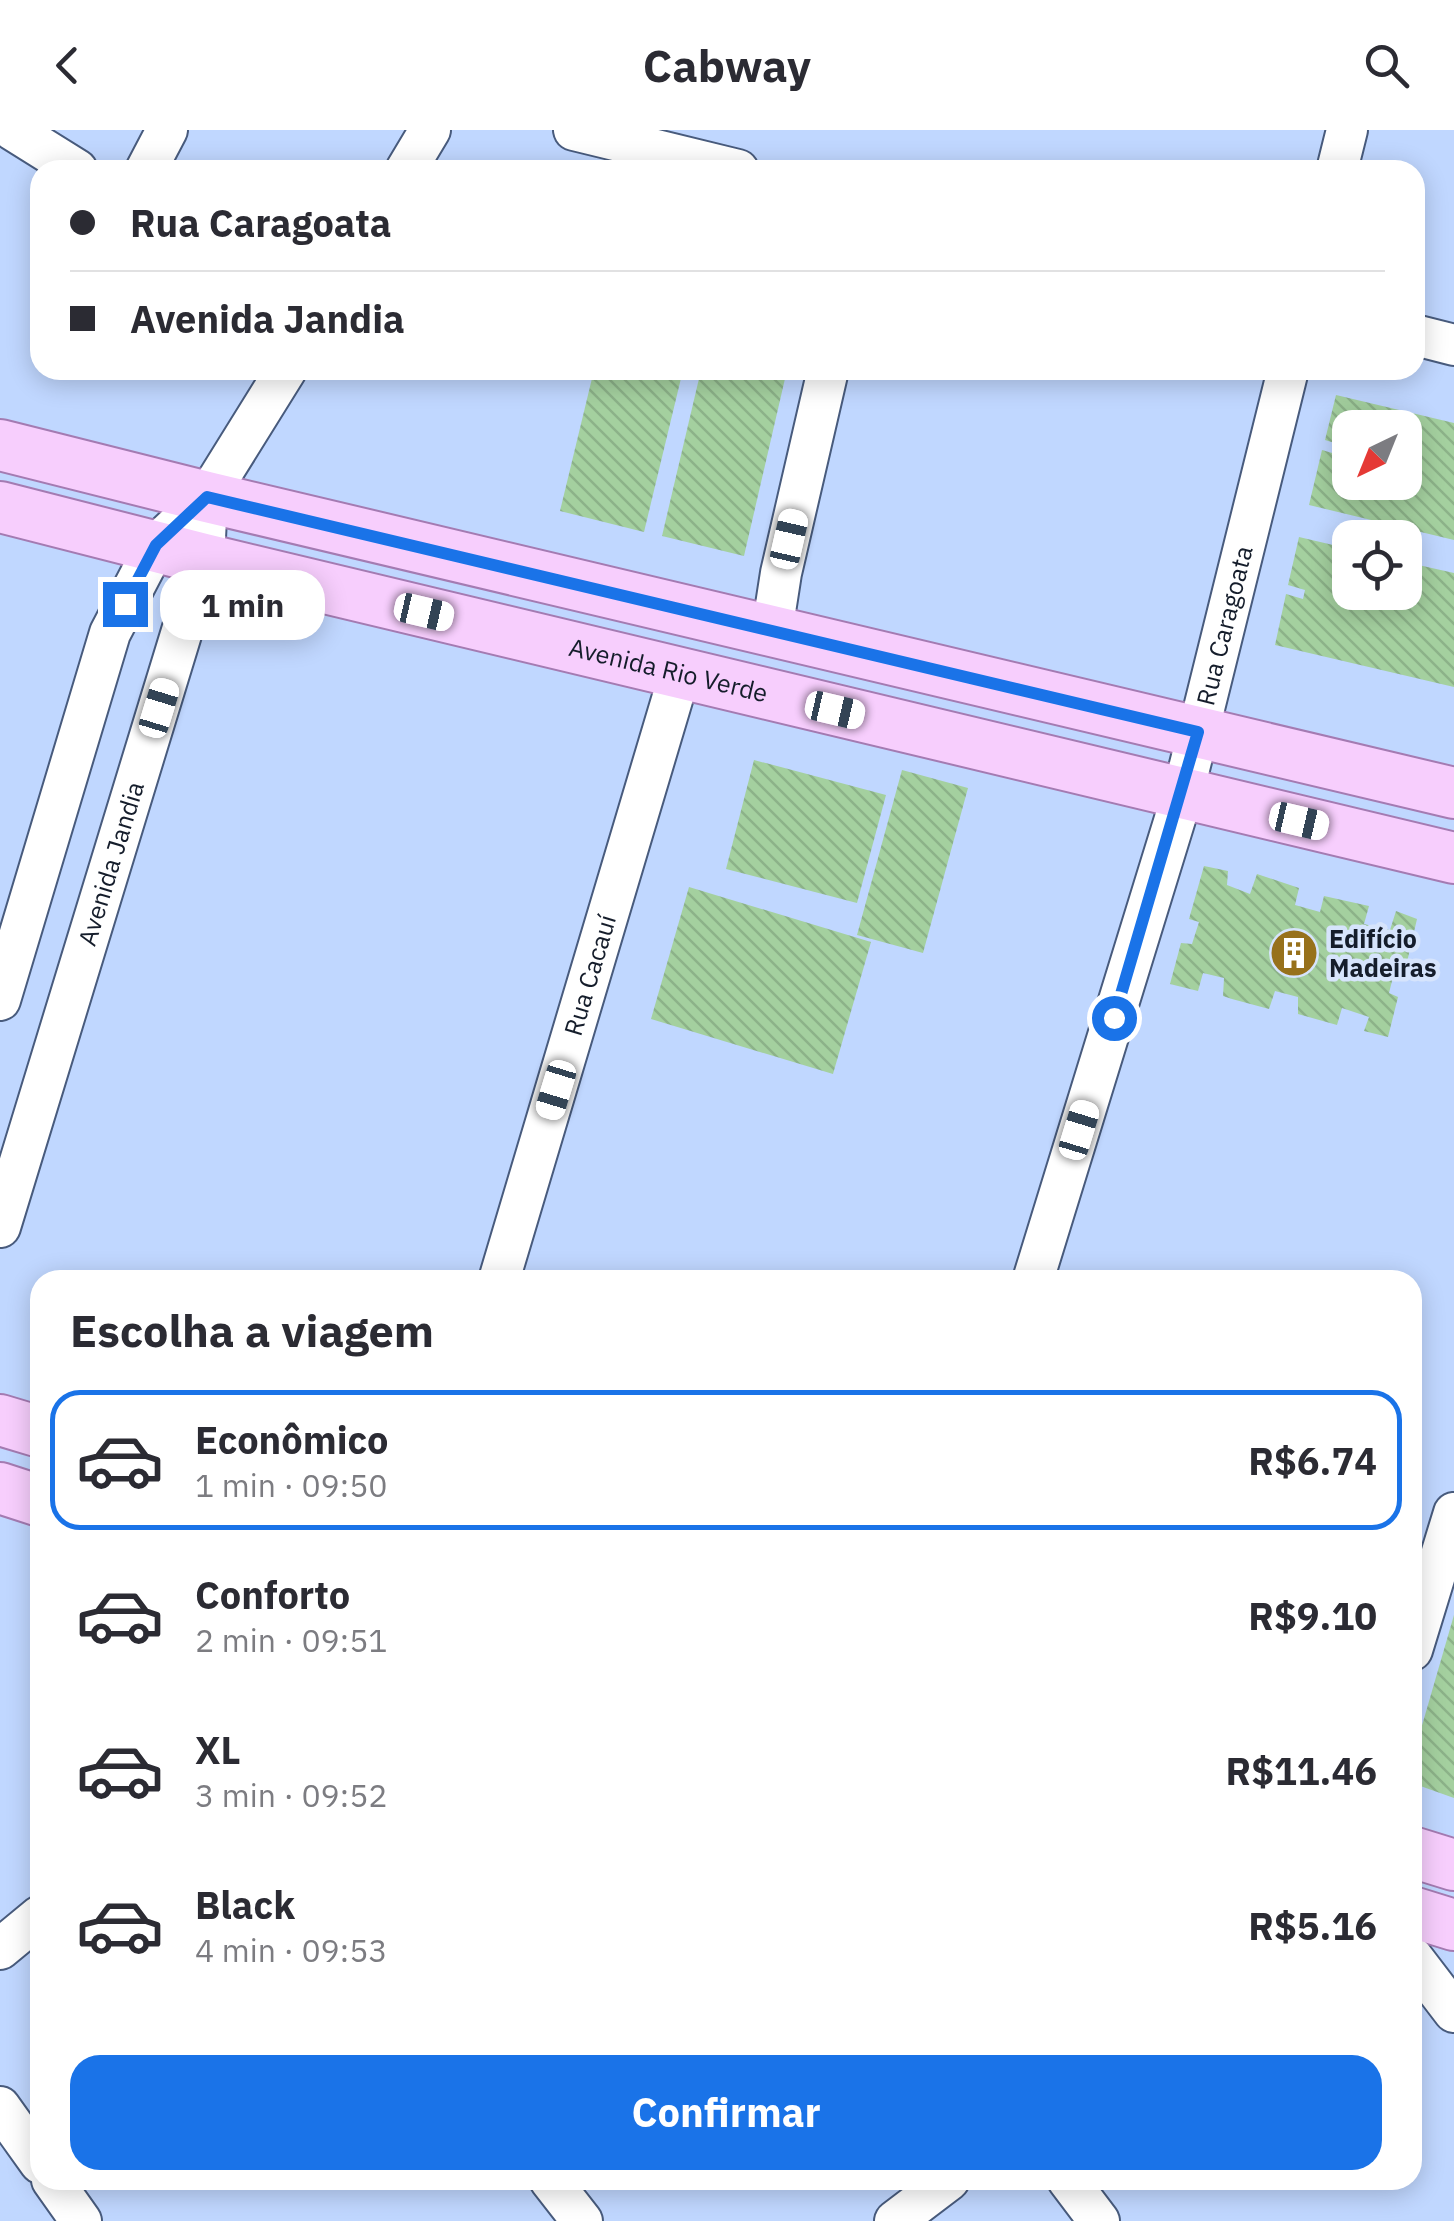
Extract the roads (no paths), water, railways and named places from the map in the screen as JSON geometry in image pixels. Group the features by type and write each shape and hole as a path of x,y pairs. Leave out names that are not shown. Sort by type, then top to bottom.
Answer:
{"main road":[{"path":"0,445 1454,793"},
{"name":"Avenida Rio Verde","path":"0,507 1454,858"},
{"path":"0,1420 30,1429"},
{"path":"0,1488 30,1497"},
{"path":"1422,1855 1454,1865"},
{"path":"1422,1915 1454,1924"}],"street":[{"path":"14,130 61,160"},
{"path":"151,160 167,130"},
{"path":"412,160 430,130"},
{"path":"574,130 697,160"},
{"path":"1340,160 1347,130"},
{"path":"1425,338 1454,345"},
{"name":"Avenida Jandia","path":"0,1000 110,633 156,545 207,497 280,380"},
{"path":"772,631 781,573 826,380"},
{"name":"Rua Caragoata","path":"1036,1270 1183,793 1286,380"},
{"name":"Avenida Jandia","path":"0,1227 204,559 207,497"},
{"name":"Rua Cacauí","path":"502,1270 680,674"},
{"path":"1422,1617 1454,1512"},
{"path":"0,1949 30,1924"},
{"path":"1422,1970 1454,2012"},
{"path":"0,2107 30,2150"},
{"path":"59,2190 81,2221"},
{"path":"558,2190 582,2221"},
{"path":"895,2221 936,2190"},
{"path":"1076,2190 1099,2221"}],"place":[{"name":"Edifício Madeiras","path":"1294,953"}]}
